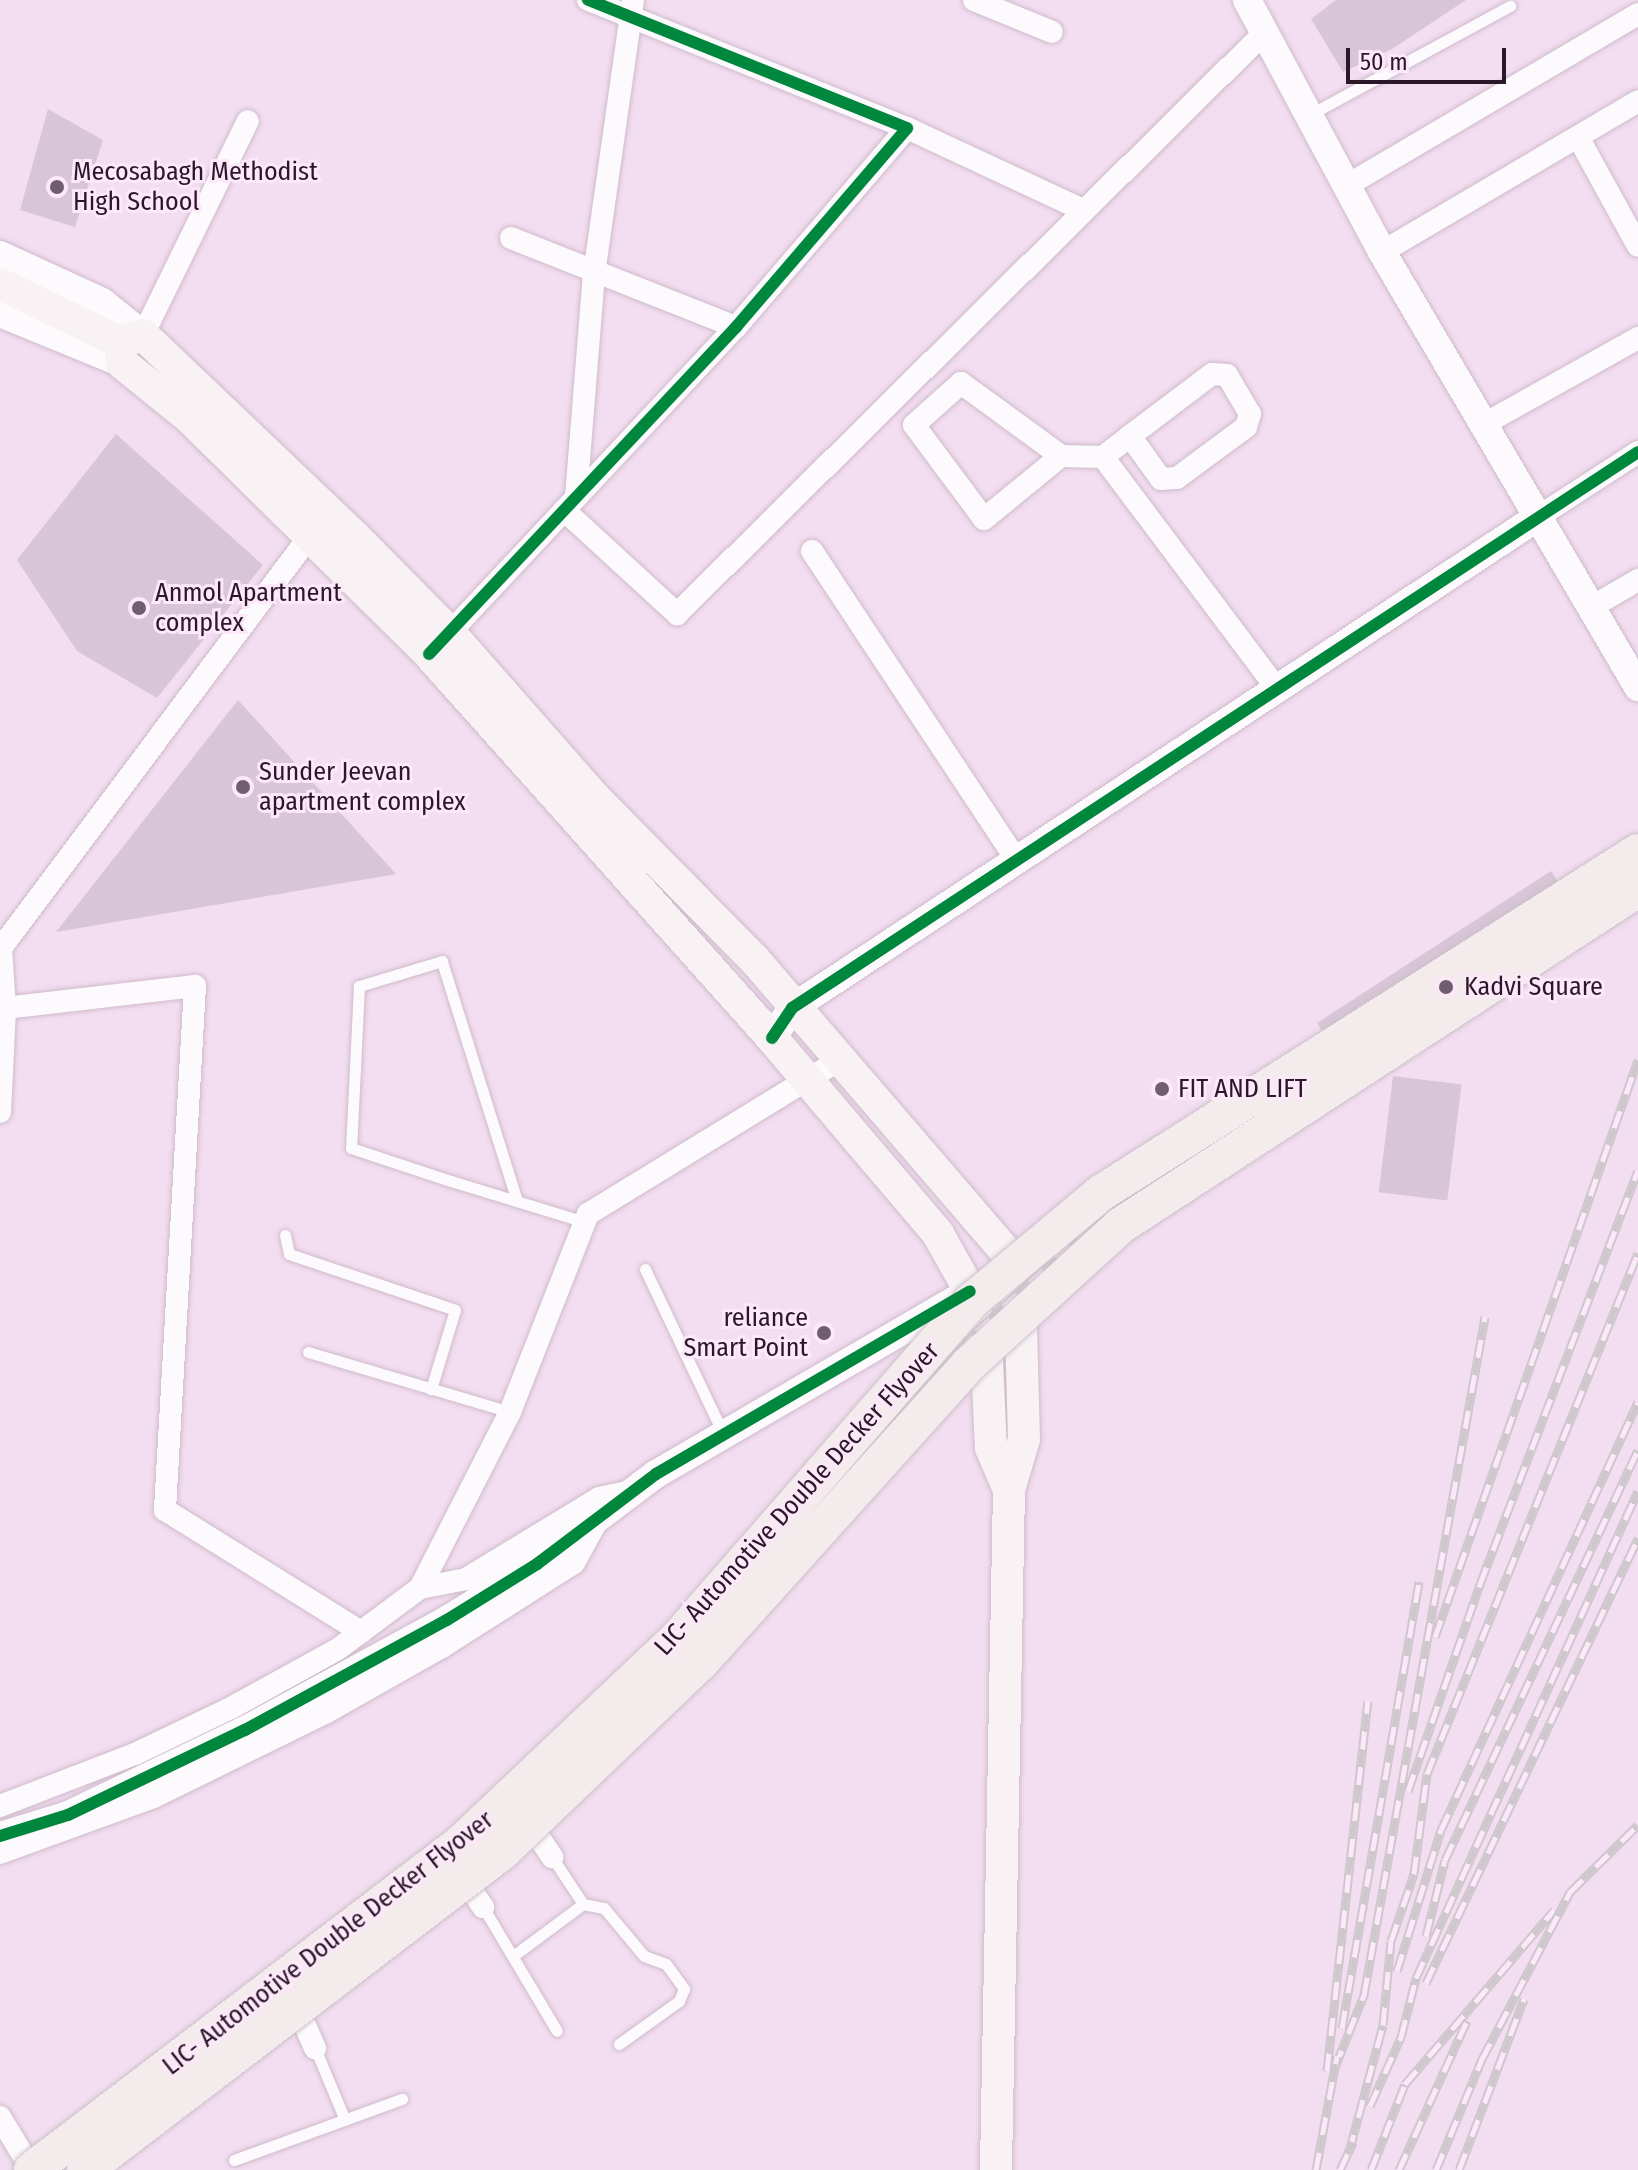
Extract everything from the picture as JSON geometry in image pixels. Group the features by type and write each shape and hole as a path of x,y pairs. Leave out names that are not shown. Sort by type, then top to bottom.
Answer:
{"main road":[{"path":"0,284 124,344 440,644 754,959 792,1008 1010,1257 1021,1327 1024,1439 1009,1490 996,2170"},
{"path":"124,344 190,418 309,537 440,644 938,1234 970,1291 987,1361 991,1448 1009,1490"},
{"path":"25,2167 452,1840 669,1632 970,1291 1096,1182 1638,839"},
{"name":"LIC- Automotive Double Decker Flyover","path":"25,2167 460,1844 676,1640 973,1300 1101,1193 1638,852"},
{"name":"LIC- Automotive Double Decker Flyover","path":"85,2170 502,1852 700,1663 968,1365 1120,1226 1638,889"},
{"path":"103,2170 309,2034 546,1848 710,1671 987,1361 1127,1234 1638,905"}],"street":[{"path":"588,0 630,8 907,128 1081,209"},
{"path":"974,0 1052,32"},
{"path":"1253,2 1264,33 1382,252 1486,423 1535,519 1638,687"},
{"path":"570,504 594,274 630,8"},
{"path":"1346,186 1638,14"},
{"path":"570,504 677,614 952,345 1081,209 1264,33"},
{"path":"1382,252 1638,101"},
{"path":"124,344 248,121"},
{"path":"440,644 736,327 907,128"},
{"path":"1578,137 1638,246"},
{"path":"511,238 594,274 736,327"},
{"path":"0,255 102,302 124,344"},
{"path":"0,313 124,344"},
{"path":"1486,423 1638,338"},
{"path":"1061,456 984,519 914,425 961,383 1061,456 1103,457 1130,436 1212,374 1227,375 1250,414 1246,427 1167,480 1161,479 1130,436"},
{"path":"772,1038 792,1008 1275,686 1638,452"},
{"path":"1103,457 1275,686"},
{"path":"0,1112 5,1008 1,948 309,537"},
{"path":"812,551 1015,858"},
{"path":"1590,608 1638,580"},
{"path":"5,1008 195,986 165,1510 361,1632"},
{"path":"420,1588 510,1412 588,1214 808,1083 838,1061"},
{"path":"0,1836 68,1815 245,1730 447,1620 537,1564 636,1490 723,1433 970,1291"},
{"path":"0,1806 135,1754 231,1708 361,1632 420,1588 466,1579 599,1498 636,1490"},
{"path":"0,1853 154,1797 327,1712 442,1647 574,1563 597,1522"},
{"path":"0,2117 25,2167"}],"lane":[{"path":"1308,115 1510,6"},
{"path":"517,1201 442,961 359,986 351,1148 517,1201 585,1222"},
{"path":"285,1235 289,1254 455,1310 431,1389"},
{"path":"645,1269 723,1433"},
{"path":"308,1352 510,1412"},
{"path":"546,1848 583,1904 604,1908 644,1956 666,1964 684,1989 679,2001 619,2044"},
{"path":"478,1901 557,2031"},
{"path":"513,1956 583,1904"},
{"path":"309,2034 345,2120"},
{"path":"234,2160 402,2099"}],"building":[{"path":"1336,0 1466,0 1392,49 1343,72 1311,19"},
{"name":"Mecosabagh Methodist High School","path":"48,109 103,140 75,227 20,210"},
{"name":"Anmol Apartment complex","path":"116,434 263,565 157,698 77,651 17,560"},
{"name":"Sunder Jeevan apartment complex","path":"238,700 396,874 56,932"},
{"path":"1551,871 1591,932 1357,1084 1317,1023"},
{"path":"1393,1076 1461,1084 1447,1201 1379,1192"}],"railway":[{"path":"44,2170 382,1920 625,1705 736,1590 967,1322 1069,1228 1638,859"},
{"path":"66,2170 390,1930 634,1714 798,1541 977,1331 1077,1238 1638,874"},
{"path":"1435,1637 1638,1060"},
{"path":"1408,1791 1480,1584 1638,1171"},
{"path":"1349,2152 1383,2025 1391,1941 1414,1874 1427,1774 1638,1253"},
{"path":"1335,2067 1364,1995 1485,1317"},
{"path":"1397,1971 1441,1830 1638,1402"},
{"path":"1426,1936 1445,1860 1638,1450"},
{"path":"1370,2106 1401,2037 1416,1978 1638,1491"},
{"path":"1426,1983 1638,1538"},
{"path":"1342,2028 1419,1582"},
{"path":"1327,2071 1368,1701"},
{"path":"1436,2170 1482,2059 1570,1892 1638,1825"},
{"path":"1371,2170 1405,2084 1554,1910"},
{"path":"1459,2170 1524,1999"},
{"path":"1399,2170 1467,2021"},
{"path":"1316,2170 1337,2056"},
{"path":"1340,2170 1353,2142"}],"cycle path":[{"path":"429,654 736,327 907,128 588,0"},
{"path":"772,1038 792,1008 1638,452"},
{"path":"0,1836 68,1815 245,1730 447,1620 537,1564 656,1474 970,1291"}],"place":[{"name":"Mecosabagh Methodist High School","path":"57,187"},
{"name":"Anmol Apartment complex","path":"139,608"},
{"name":"Sunder Jeevan apartment complex","path":"243,787"},
{"name":"Kadvi Square","path":"1446,987"},
{"name":"FIT AND LIFT","path":"1162,1089"},
{"name":"reliance Smart Point","path":"824,1333"}]}
